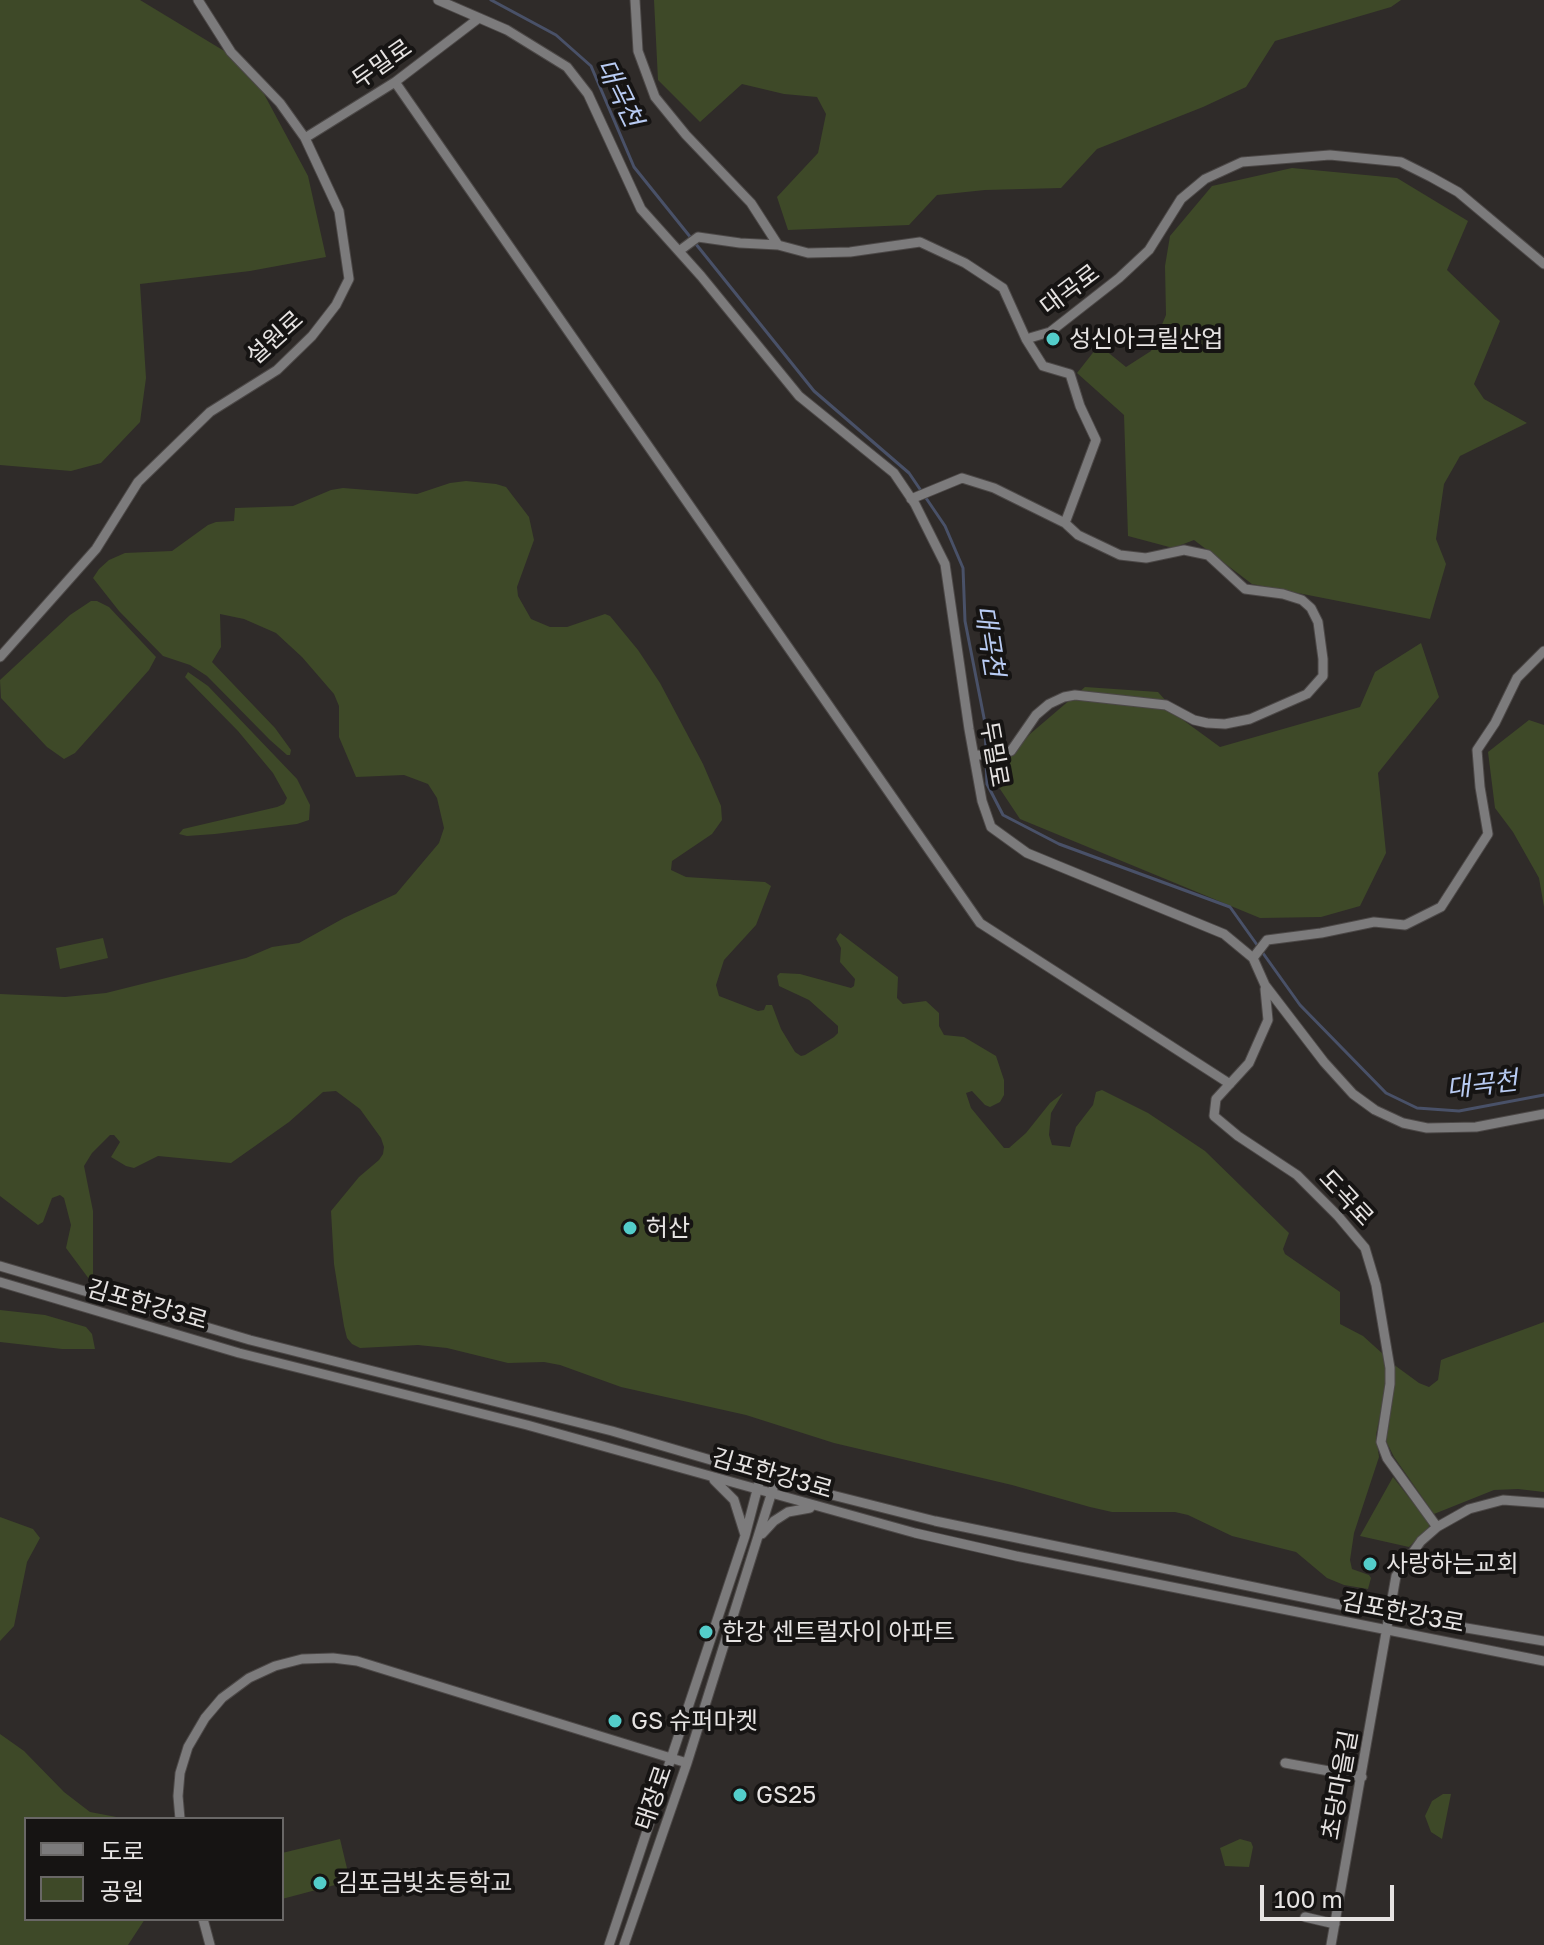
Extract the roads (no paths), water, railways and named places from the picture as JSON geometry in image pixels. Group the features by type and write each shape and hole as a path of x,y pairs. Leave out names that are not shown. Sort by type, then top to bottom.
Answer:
{"street":[{"name":"설원로","path":"0,657 96,549 138,482 210,412 277,370 312,336 336,305 349,279 339,211 305,138 280,103 231,52 198,0"},
{"name":"두밀로","path":"438,0 507,30 567,67 588,94 641,209 799,396 894,473 914,498 945,564 982,801 991,827 1027,853 1224,934 1255,956 1265,985 1297,1029 1353,1094 1389,1117 1427,1128 1476,1127 1544,1114"},
{"path":"635,0 638,51 655,97 686,135 751,203 778,245"},
{"name":"두밀로","path":"305,138 395,82 479,18"},
{"path":"395,82 980,923 1230,1084 1249,1063 1268,1020 1265,985"},
{"name":"대곡로","path":"679,251 698,237 778,245 808,253 850,252 920,242 965,263 1003,288 1026,339 1050,332 1119,278 1149,250 1181,199 1205,179 1242,162 1330,155 1401,162 1458,192 1544,264"},
{"path":"1026,339 1043,366 1070,374 1080,406 1096,440 1065,523"},
{"path":"914,498 962,478 994,488 1065,523 1078,535 1120,555 1146,558 1184,550 1208,555 1245,589 1302,600 1311,608 1318,622 1323,676 1307,694 1250,719 1225,724 1194,720 1166,705 1099,697 1064,697 1036,715 1011,751 977,755"},
{"path":"1255,956 1267,940 1374,922 1405,925 1441,907 1488,834 1477,750 1495,723 1517,678 1544,651"},
{"name":"도곡로","path":"1230,1084 1216,1099 1214,1116 1297,1175 1365,1248 1376,1285 1391,1376 1380,1435 1383,1449 1437,1527"},
{"name":"김포한강3로","path":"0,1266 250,1340 612,1431 935,1521 1389,1615 1544,1641"},
{"name":"김포한강3로","path":"0,1282 239,1353 527,1425 817,1507 1016,1556 1544,1661"},
{"path":"609,1945 745,1536 761,1475"},
{"path":"712,1478 734,1500 745,1536"},
{"name":"태장로","path":"624,1945 687,1763 776,1479"},
{"name":"초당마을길","path":"1331,1945 1393,1584 1399,1569 1437,1527 1481,1504 1516,1500 1544,1503"},
{"path":"759,1536 788,1512 817,1507"},
{"path":"180,1817 180,1773 188,1747 205,1718 222,1698 249,1678 275,1666 302,1659 357,1661 687,1763"},
{"path":"1285,1763 1362,1777"},
{"path":"1305,1917 1335,1924"},
{"path":"204,1921 210,1945"}],"waterway":[{"name":"대곡천","path":"491,0 556,35 591,66 634,167 814,391 909,473 945,526 963,568 965,621 985,723 986,751"},
{"name":"대곡천","path":"986,759 987,784 1003,815 1059,844 1230,907 1300,1005 1386,1093 1417,1108 1459,1111 1544,1095"}],"place":[{"name":"성신아크릴산업","path":"1053,339"},
{"name":"허산","path":"630,1228"},
{"name":"사랑하는교회","path":"1370,1564"},
{"name":"한강 센트럴자이 아파트","path":"706,1632"},
{"name":"GS 슈퍼마켓","path":"615,1721"},
{"name":"GS25","path":"740,1795"},
{"name":"김포금빛초등학교","path":"320,1883"}]}
